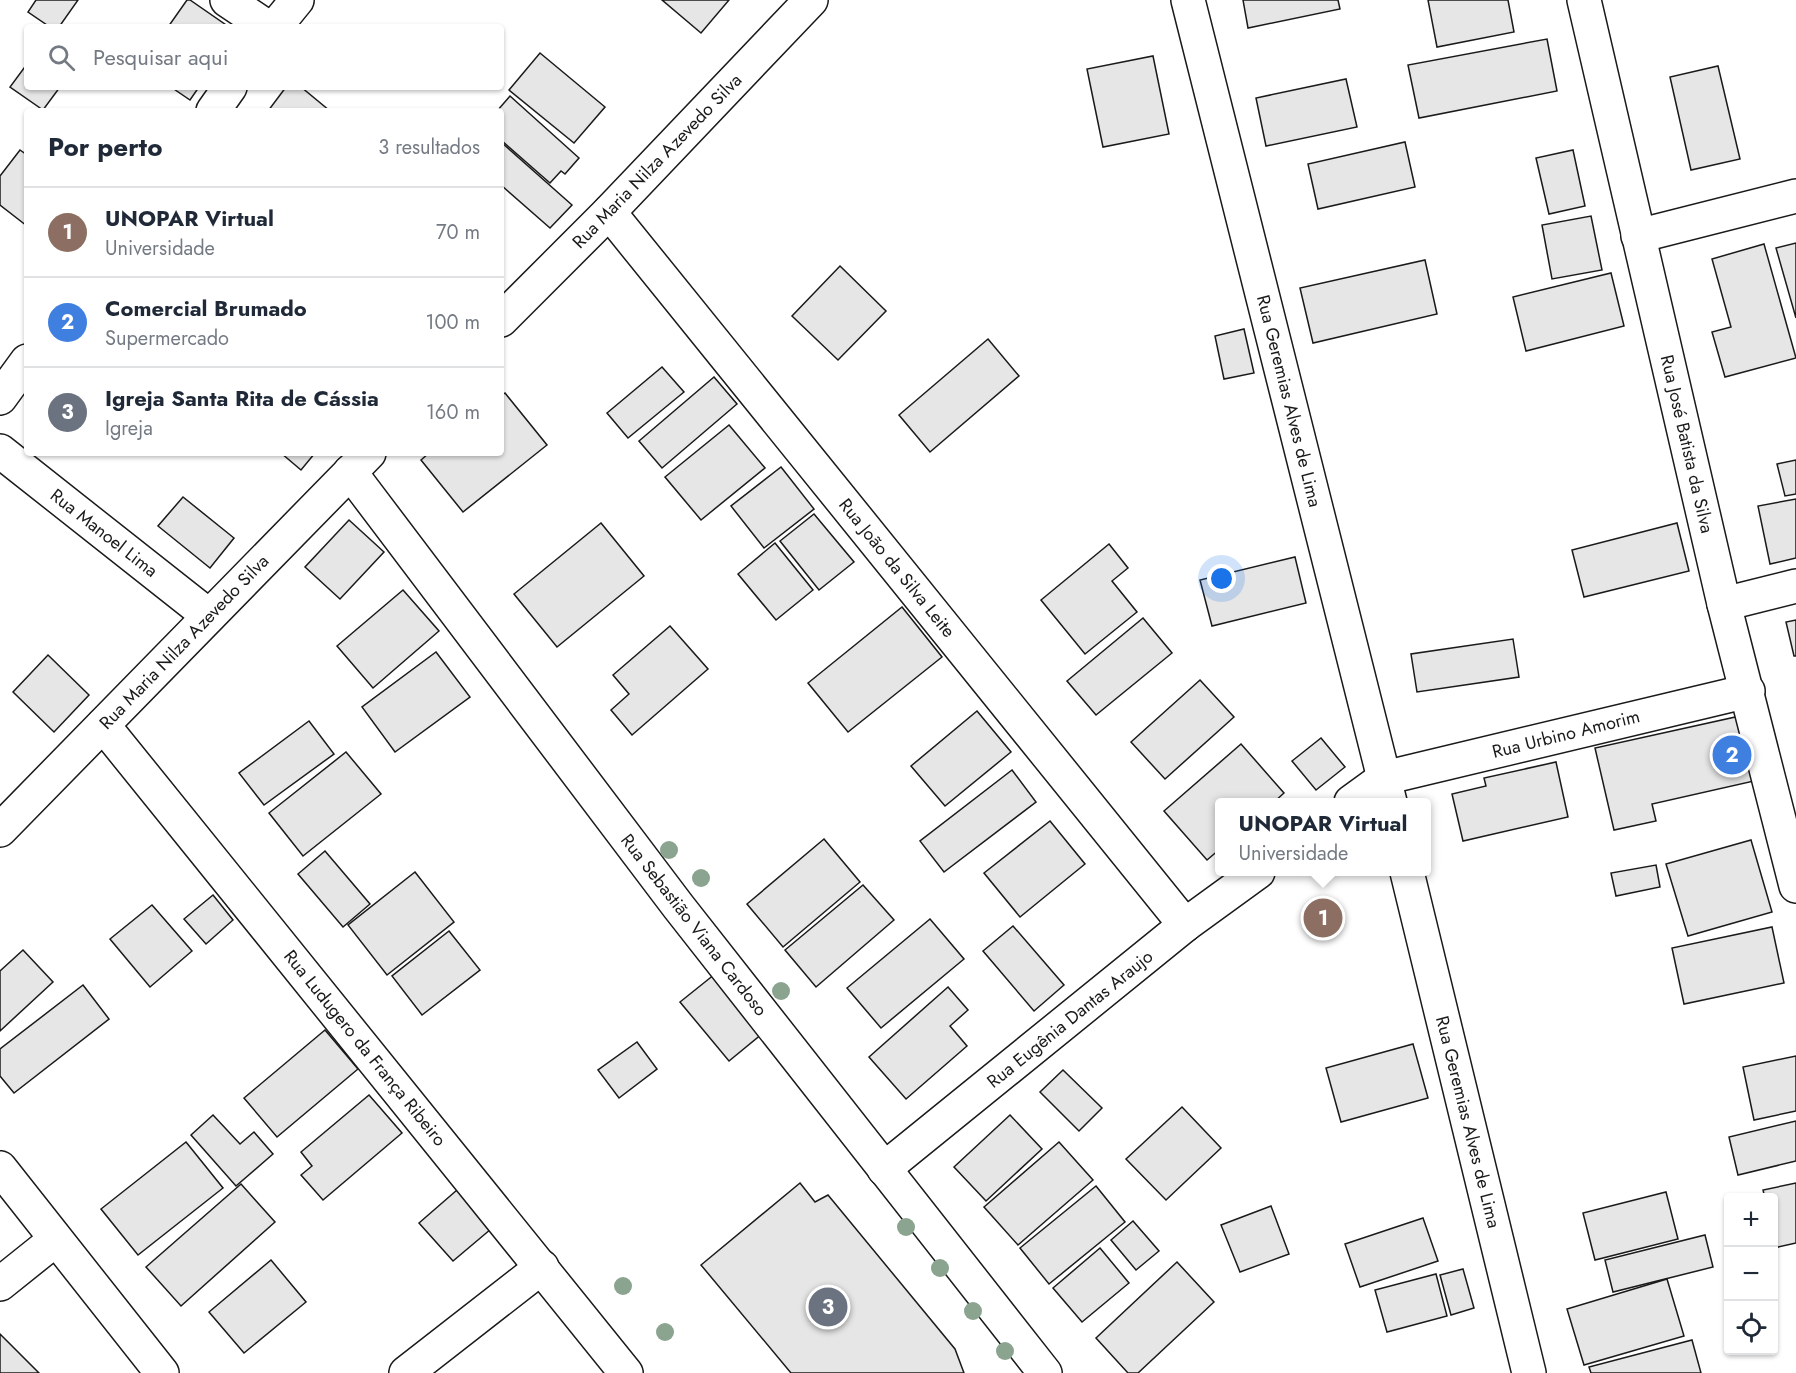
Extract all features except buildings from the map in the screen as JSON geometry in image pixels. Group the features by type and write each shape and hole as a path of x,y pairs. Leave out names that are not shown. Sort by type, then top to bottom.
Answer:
{"street":[{"path":"227,0 263,24"},
{"path":"277,24 297,0"},
{"name":"Rua Maria Nilza Azevedo Silva","path":"504,317 609,212 811,0"},
{"name":"Rua Geremias Alves de Lima","path":"1188,0 1387,790"},
{"name":"Rua José Batista da Silva","path":"1584,0 1724,604 1796,886"},
{"path":"215,108 228,90"},
{"path":"1638,236 1796,196"},
{"name":"Rua João da Silva Leite","path":"609,212 1185,925"},
{"path":"0,398 24,365"},
{"name":"Rua Manoel Lima","path":"0,451 209,616"},
{"name":"Rua Maria Nilza Azevedo Silva","path":"0,830 360,463"},
{"name":"Rua Sebastião Viana Cardoso","path":"360,463 678,906 1045,1373"},
{"path":"1724,604 1796,586"},
{"name":"Rua Urbino Amorim","path":"1387,790 1748,691"},
{"name":"Rua Ludugero da França Ribeiro","path":"104,725 626,1373"},
{"path":"1363,798 1387,790"},
{"name":"Rua Eugênia Dantas Araujo","path":"885,1170 1185,925 1252,876"},
{"name":"Rua Geremias Alves de Lima","path":"1408,876 1529,1373"},
{"path":"0,1168 162,1373"},
{"path":"0,1284 56,1240"},
{"path":"406,1373 542,1267"}],"place":[{"name":"Comercial Brumado","path":"1732,755"},
{"name":"UNOPAR Virtual","path":"1323,918"},
{"name":"Igreja Santa Rita de Cássia","path":"828,1307"}]}
